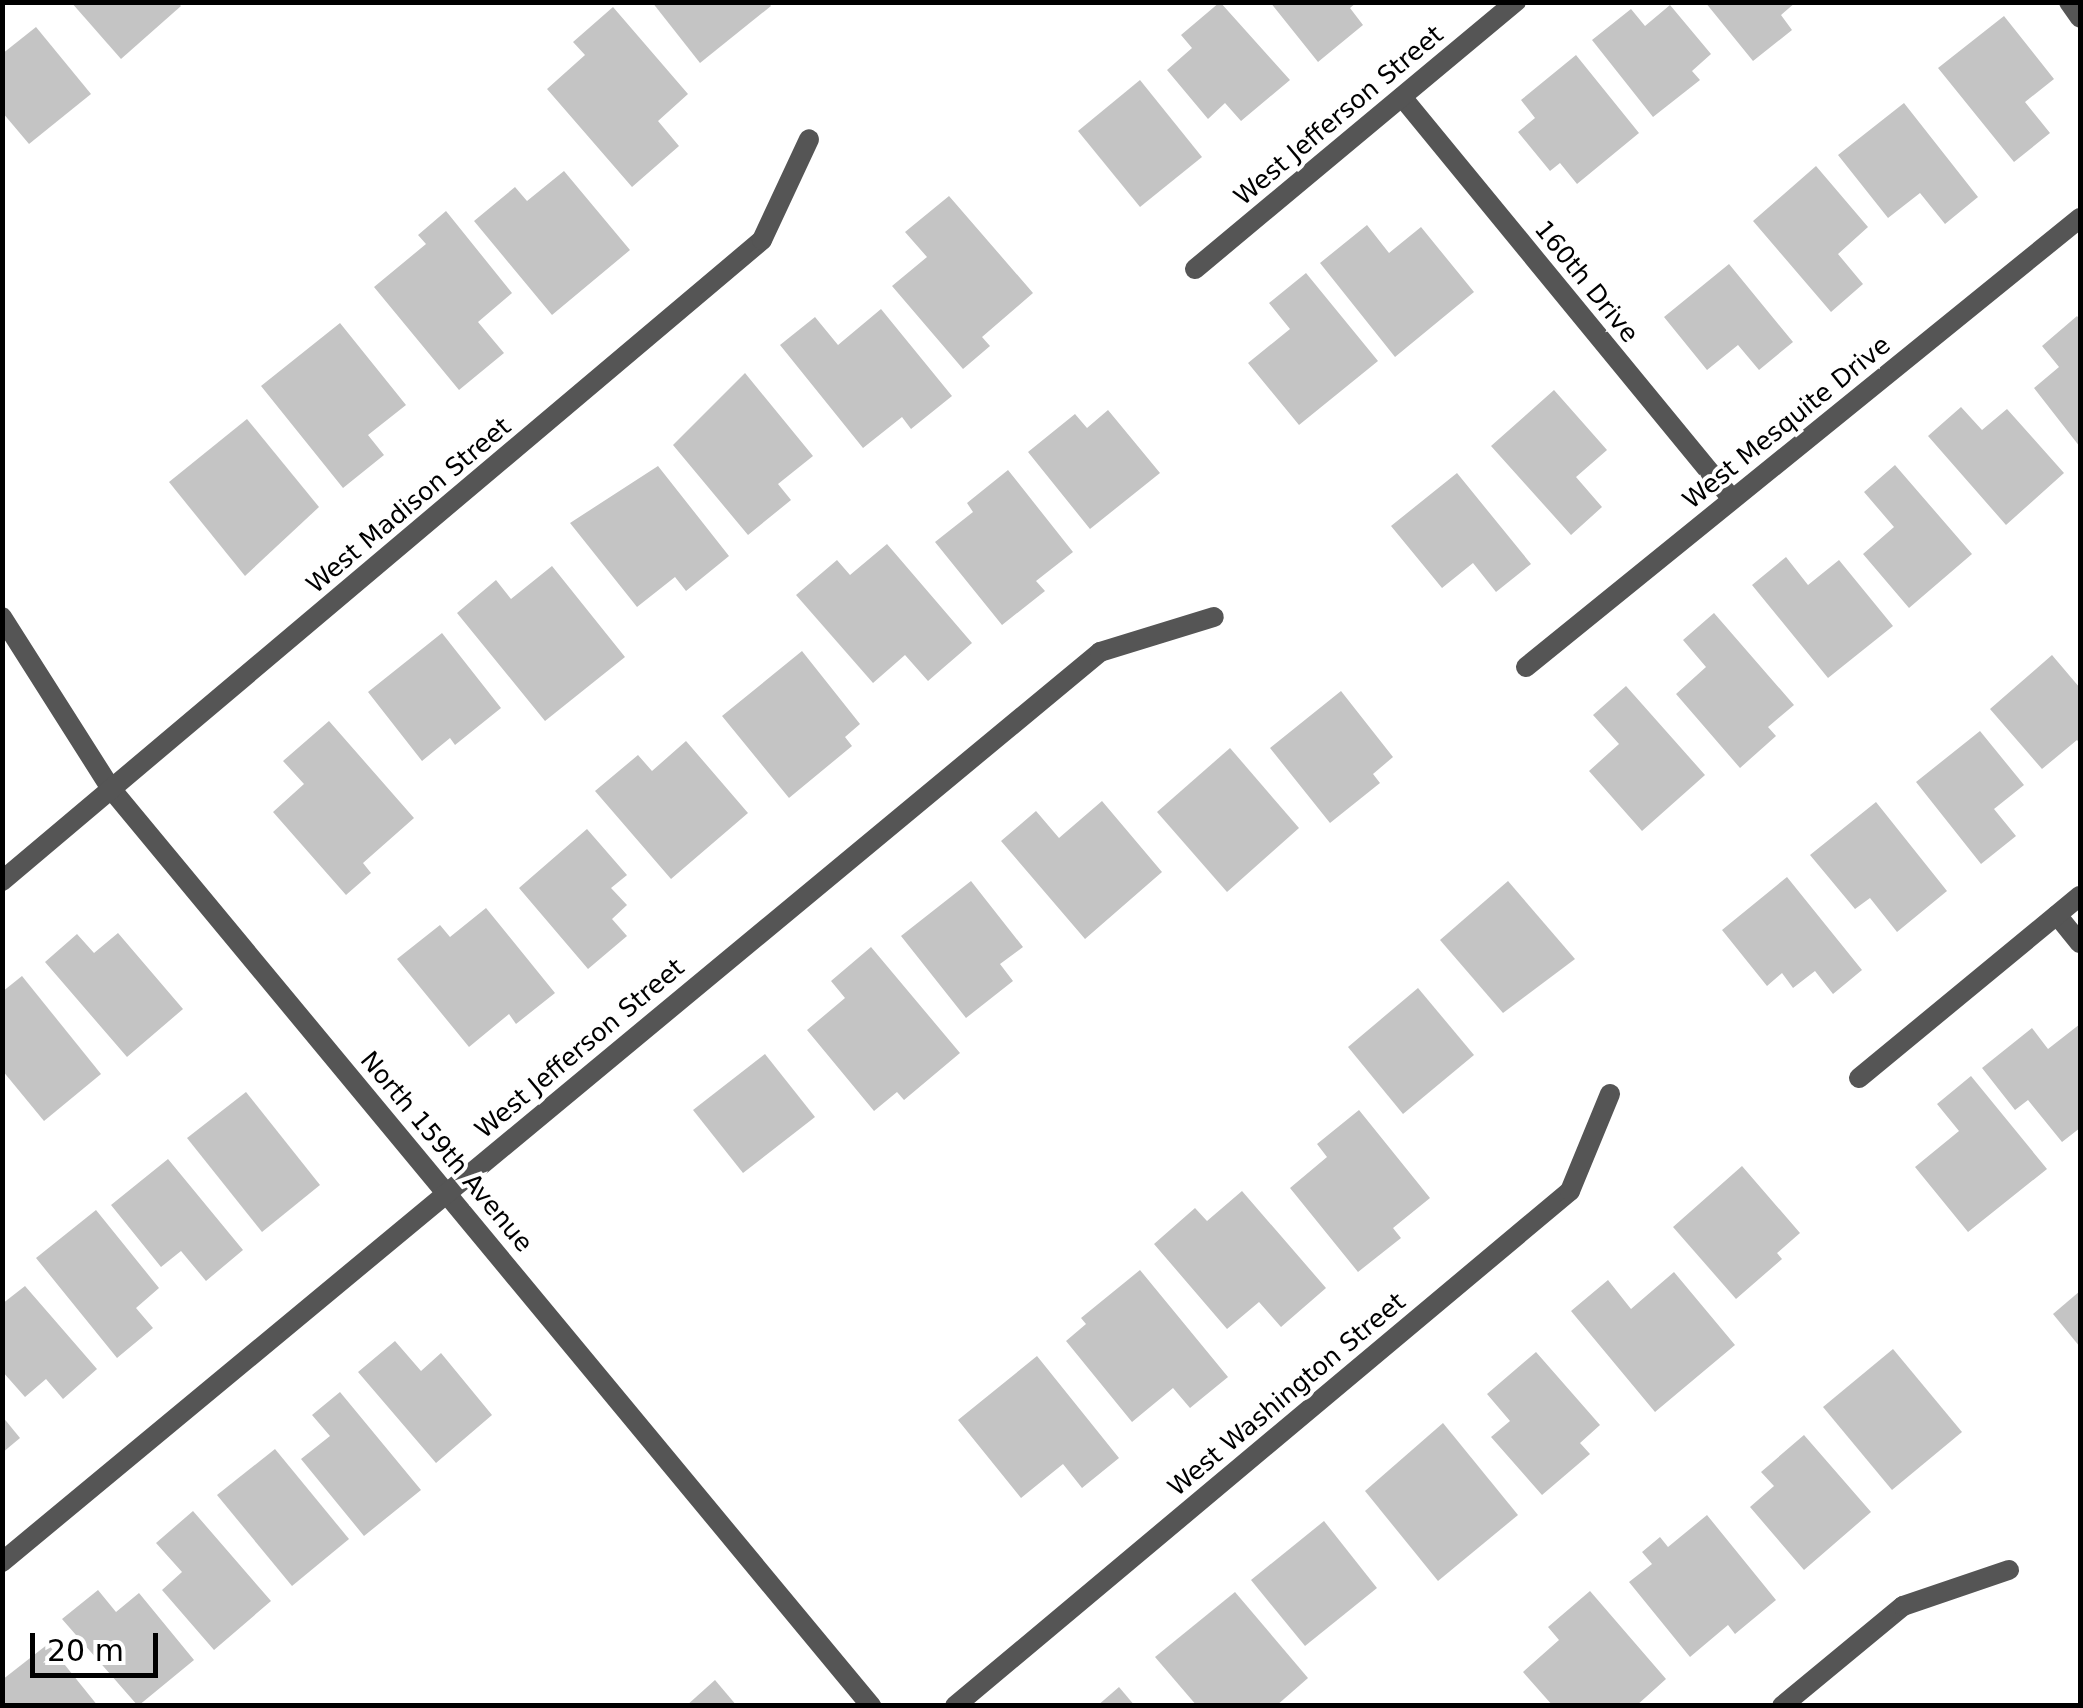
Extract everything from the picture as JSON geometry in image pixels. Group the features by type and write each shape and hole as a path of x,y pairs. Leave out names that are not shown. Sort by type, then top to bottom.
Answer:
{"street":[{"name":"West Jefferson Street","path":"1195,269 1516,2"},
{"path":"2069,2 2080,18"},
{"name":"160th Drive","path":"1402,96 1732,499"},
{"name":"West Madison Street","path":"2,881 762,240 808,139"},
{"name":"West Mesquite Drive","path":"1526,667 2080,218"},
{"name":"North 159th Avenue","path":"2,617 112,790 870,1706"},
{"name":"West Jefferson Street","path":"2,1562 1100,652 1214,617"},
{"path":"1859,1078 2080,896"},
{"path":"2057,915 2080,943"},
{"name":"West Washington Street","path":"955,1706 1570,1190 1610,1094"},
{"path":"1782,1706 1903,1606 2009,1570"}],"building":[{"path":"71,2 177,2 181,6 121,59"},
{"path":"652,2 768,2 771,6 700,63"},
{"path":"1220,2 1290,80 1241,121 1225,103 1208,119 1167,70 1192,48 1181,35"},
{"path":"1270,2 1357,2 1350,8 1363,25 1318,62"},
{"path":"1705,2 1796,2 1781,15 1792,30 1753,61"},
{"path":"1670,5 1711,54 1692,71 1700,80 1653,117 1592,40 1631,9 1645,26"},
{"path":"613,7 688,94 658,121 679,146 632,187 547,89 585,55 573,42"},
{"path":"2004,16 2054,79 2025,102 2050,133 2014,162 1938,68"},
{"path":"36,27 91,94 29,144 2,112 2,54"},
{"path":"1576,55 1639,133 1577,184 1560,163 1550,171 1518,132 1535,118 1521,100"},
{"path":"1140,80 1202,157 1140,207 1078,131"},
{"path":"1904,103 1978,197 1945,224 1920,193 1888,218 1838,155"},
{"path":"1816,166 1868,227 1838,254 1863,284 1831,312 1753,221"},
{"path":"564,171 630,250 552,315 474,221 515,187 527,201"},
{"path":"949,196 1033,293 982,337 990,346 963,369 892,286 927,257 905,232"},
{"path":"446,211 512,293 478,322 504,353 459,390 374,287 426,244 418,235"},
{"path":"1367,225 1389,253 1421,227 1474,292 1395,357 1320,263"},
{"path":"1729,264 1793,342 1759,370 1738,345 1707,370 1664,317"},
{"path":"1306,273 1378,361 1299,425 1248,363 1290,329 1269,303"},
{"path":"881,309 952,396 911,429 902,417 863,448 780,345 815,317 838,345"},
{"path":"2077,316 2080,447 2034,388 2059,367 2042,346"},
{"path":"340,323 406,405 368,435 384,455 343,488 261,386"},
{"path":"745,373 813,456 778,484 791,500 748,535 673,445"},
{"path":"1554,390 1607,450 1576,477 1602,507 1571,535 1491,446"},
{"path":"1961,407 1982,430 2007,409 2064,473 2006,525 1928,436"},
{"path":"1108,410 1160,473 1090,529 1028,452 1075,414 1087,428"},
{"path":"247,419 319,507 245,576 169,482"},
{"path":"1895,465 1972,554 1909,608 1863,554 1894,527 1864,492"},
{"path":"658,466 729,556 686,591 675,577 637,607 570,523"},
{"path":"1008,470 1073,552 1036,581 1045,591 1002,625 935,542 973,512 967,503"},
{"path":"1457,473 1531,564 1496,592 1473,563 1442,588 1391,526"},
{"path":"887,544 972,643 928,681 905,655 873,683 796,595 837,560 850,575"},
{"path":"1786,557 1808,585 1839,560 1893,626 1828,678 1752,585"},
{"path":"552,566 625,657 545,721 457,613 496,580 511,599"},
{"path":"1714,613 1794,705 1768,727 1776,736 1740,768 1676,694 1706,667 1683,640"},
{"path":"442,633 501,708 455,745 450,738 422,761 368,692"},
{"path":"802,651 860,724 845,737 852,746 789,798 722,716"},
{"path":"2052,655 2080,688 2080,744 2077,740 2042,769 1990,709"},
{"path":"1626,686 1705,775 1642,831 1589,771 1619,744 1593,715"},
{"path":"1341,691 1393,757 1373,774 1380,783 1330,823 1270,748"},
{"path":"329,721 414,818 363,863 371,873 346,895 273,812 304,784 283,761"},
{"path":"1980,731 2024,785 1994,809 2016,836 1981,864 1916,782"},
{"path":"686,741 748,813 671,879 595,791 638,755 652,771"},
{"path":"1230,748 1299,828 1227,892 1157,812"},
{"path":"1102,801 1162,872 1085,939 1001,841 1036,811 1059,838"},
{"path":"1876,802 1947,891 1897,932 1870,898 1855,909 1810,855"},
{"path":"587,829 627,875 611,888 627,905 612,919 627,936 588,969 519,888"},
{"path":"1787,877 1862,970 1833,994 1815,971 1793,988 1782,973 1767,986 1722,930"},
{"path":"971,881 1023,947 1000,964 1013,981 966,1018 901,936"},
{"path":"1508,881 1575,959 1503,1013 1440,940"},
{"path":"486,908 555,993 516,1024 509,1014 469,1047 397,959 440,925 450,937"},
{"path":"118,933 183,1009 127,1057 45,962 77,934 94,953"},
{"path":"871,947 960,1053 904,1100 897,1092 874,1111 807,1030 845,998 831,981"},
{"path":"22,976 101,1074 44,1121 2,1070 2,992"},
{"path":"1418,988 1474,1055 1403,1114 1348,1047"},
{"path":"2080,1024 2080,1128 2062,1142 2028,1100 2015,1110 1982,1068 2032,1028 2048,1049"},
{"path":"765,1054 815,1117 743,1173 693,1110"},
{"path":"1971,1076 2047,1169 1968,1232 1915,1167 1959,1131 1937,1104"},
{"path":"246,1092 320,1185 262,1232 187,1138"},
{"path":"1359,1110 1430,1198 1393,1228 1401,1238 1358,1272 1290,1188 1327,1157 1317,1144"},
{"path":"168,1159 243,1250 206,1281 181,1251 161,1267 111,1205"},
{"path":"1742,1166 1800,1233 1777,1253 1782,1259 1736,1299 1673,1227"},
{"path":"1242,1191 1326,1288 1281,1327 1259,1302 1227,1329 1154,1244 1195,1208 1207,1221"},
{"path":"96,1210 159,1288 136,1308 153,1328 117,1358 36,1258"},
{"path":"1140,1270 1228,1377 1190,1408 1173,1388 1132,1422 1066,1341 1086,1324 1081,1318"},
{"path":"1674,1272 1735,1345 1655,1412 1571,1311 1608,1280 1631,1309"},
{"path":"25,1286 97,1369 63,1399 46,1379 25,1397 2,1371 2,1304"},
{"path":"2080,1291 2080,1347 2053,1314"},
{"path":"395,1341 421,1371 441,1353 492,1415 436,1463 358,1372"},
{"path":"1893,1349 1962,1432 1892,1490 1823,1407"},
{"path":"1536,1352 1600,1425 1580,1443 1590,1454 1542,1495 1491,1437 1510,1421 1487,1394"},
{"path":"1037,1356 1119,1458 1082,1488 1063,1464 1021,1498 958,1420"},
{"path":"340,1392 421,1490 364,1536 301,1459 330,1436 312,1415"},
{"path":"2,1416 20,1438 2,1453"},
{"path":"1443,1423 1518,1515 1438,1581 1365,1491"},
{"path":"1804,1435 1871,1512 1804,1570 1750,1507 1774,1486 1761,1472"},
{"path":"275,1449 349,1539 292,1586 217,1495"},
{"path":"193,1511 271,1601 214,1650 162,1590 182,1572 156,1543"},
{"path":"1707,1515 1776,1600 1735,1634 1728,1625 1690,1657 1629,1582 1652,1564 1642,1552 1660,1537 1668,1547"},
{"path":"1324,1521 1377,1588 1305,1646 1251,1580"},
{"path":"98,1590 116,1612 139,1593 194,1660 138,1706 62,1619"},
{"path":"1590,1591 1666,1679 1636,1706 1553,1706 1523,1672 1559,1640 1548,1627"},
{"path":"1235,1592 1308,1678 1276,1706 1197,1706 1155,1657"},
{"path":"48,1644 98,1706 2,1706 2,1680"},
{"path":"715,1680 737,1706 686,1706"},
{"path":"1119,1687 1135,1706 1097,1706"}]}
